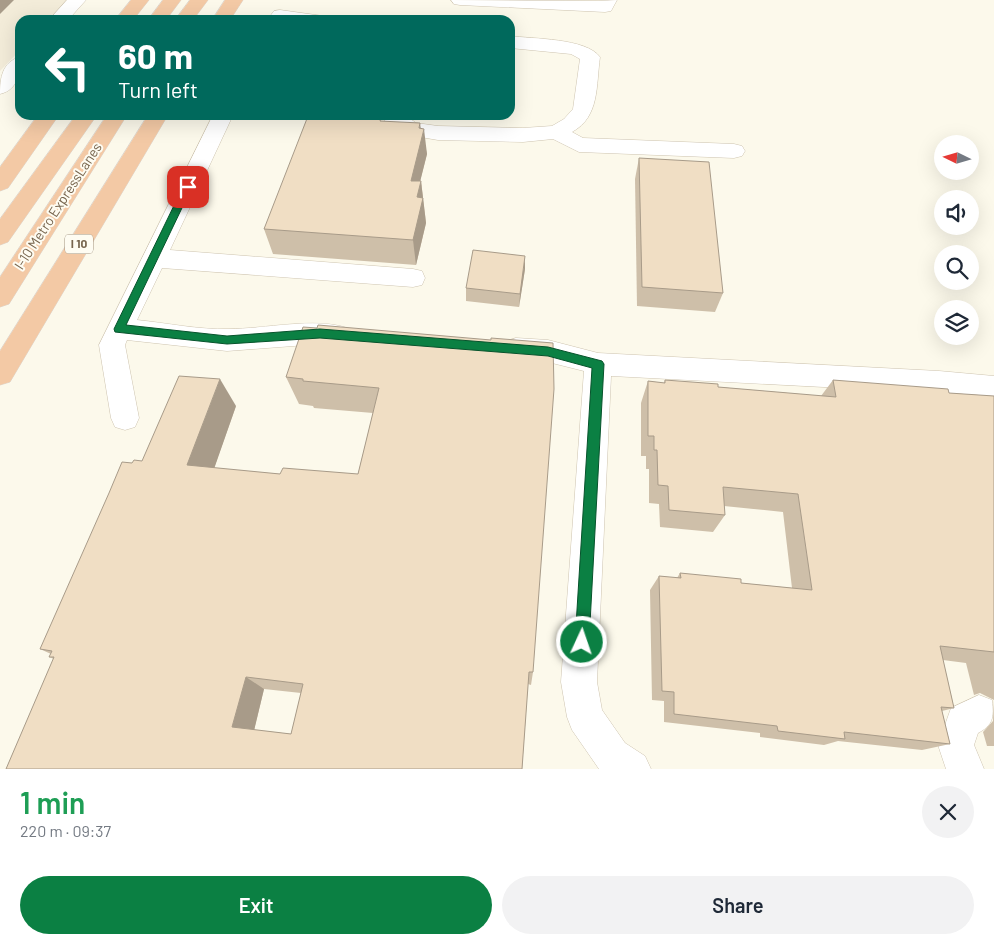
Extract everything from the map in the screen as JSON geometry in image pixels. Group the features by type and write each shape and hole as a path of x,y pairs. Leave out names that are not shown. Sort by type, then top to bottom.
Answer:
{"highway":[{"path":"128,15 140,0"},
{"path":"161,15 172,0"},
{"path":"188,15 199,0"},
{"path":"224,15 234,0"},
{"path":"0,183 45,120"},
{"name":"I-10 Metro ExpressLanes","path":"0,236 83,120"},
{"name":"I-10 Metro ExpressLanes","path":"0,297 114,120"},
{"name":"I 10","path":"0,374 155,120"}],"street":[{"path":"63,15 77,0"},
{"path":"460,0 605,7 608,0"},
{"path":"282,12 295,15"},
{"path":"398,120 410,129 438,133 523,135 556,132 571,124 584,111 590,57 576,49 515,43"},
{"path":"0,88 15,69"},
{"path":"124,418 112,344 221,120"},
{"path":"556,132 579,145 734,151"},
{"path":"153,258 413,278"},
{"path":"119,329 227,340 320,334 360,337"},
{"path":"488,347 548,352 598,364 939,382 994,388"},
{"path":"598,364 579,682 585,717 612,756 632,769"},
{"path":"965,769 956,745 964,721 979,713"}],"shaded area":[{"path":"0,0 67,0 53,15 15,15 15,55 0,71"}],"building":[{"path":"306,120 380,120 420,123 419,128 424,129 411,181 421,181 417,197 423,198 413,240 264,229"},
{"path":"639,158 709,162 723,293 642,287"},
{"path":"473,250 525,256 520,294 466,288"},
{"path":"318,325 491,340 491,338 553,343 554,389 533,672 529,672 522,769 6,769 54,657 49,657 52,651 40,649 122,462 142,461 179,376 220,379 187,465 280,474 283,468 358,474 379,388 303,381 303,379 286,377 303,327 317,328","holes":["246,677 303,684 291,734 232,727"]},
{"path":"665,380 718,384 718,387 836,397 833,380 948,389 949,393 994,396 994,652 940,646 954,708 941,707 950,744 844,732 845,739 778,731 777,726 674,714 674,692 662,691 659,576 681,578 680,573 741,579 741,583 812,590 798,494 723,487 725,515 669,510 668,486 658,485 657,450 654,450 654,436 648,436 648,381 665,383"}],"route":[{"path":"188,187 119,329 227,340 320,334 548,352 598,364 582,642"}]}
